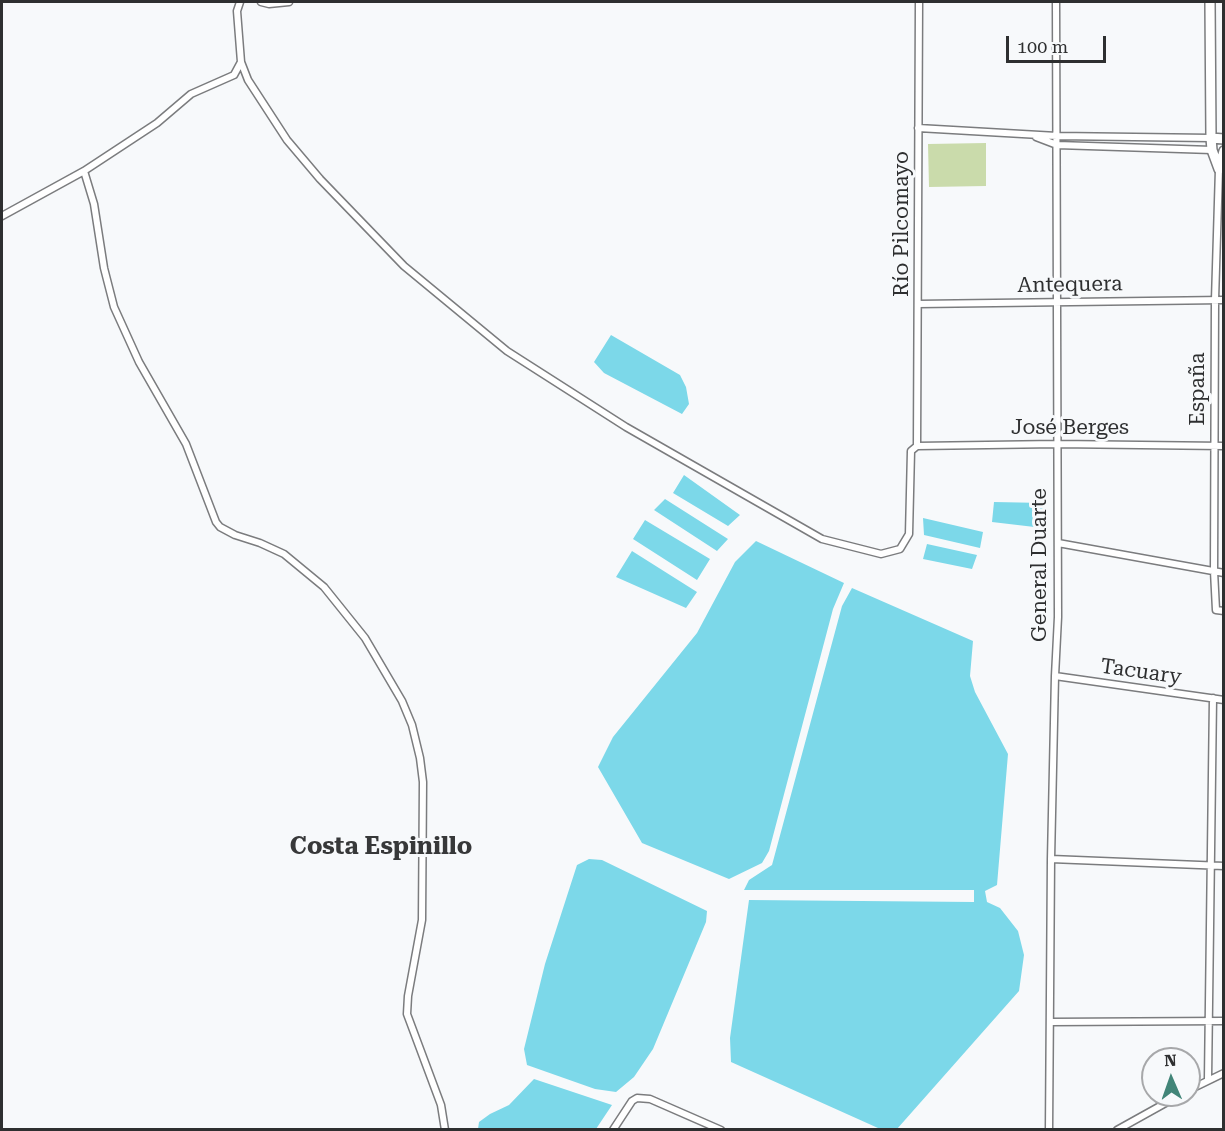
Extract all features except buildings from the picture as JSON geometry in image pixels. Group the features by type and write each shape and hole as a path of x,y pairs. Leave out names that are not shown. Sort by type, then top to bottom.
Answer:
{"street":[{"path":"2,216 84,171 158,123 191,94 234,75 241,62 237,11 240,2"},
{"path":"261,2 269,4 289,2"},
{"name":"Río Pilcomayo","path":"241,62 248,80 286,140 320,179 404,266 507,351 626,427 822,539 881,554 900,549 909,534 911,452 917,446 919,2"},
{"name":"General Duarte","path":"1049,1130 1054,676 1058,617 1056,2"},
{"path":"1210,2 1211,138 1212,150 1219,169"},
{"path":"918,128 1029,135 1224,139"},
{"path":"1029,135 1057,145 1224,151 1219,169"},
{"name":"España","path":"1219,169 1215,300 1214,572 1216,610 1224,611"},
{"path":"84,171 94,204 104,268 114,308 139,362 186,444 216,522 235,535 284,554 324,587 365,638 402,701 412,724 423,782 422,920 408,996 407,1014 441,1105 445,1130"},
{"name":"Antequera","path":"918,304 1224,300"},
{"name":"José Berges","path":"917,446 1057,444 1224,446"},
{"path":"1058,543 1224,573"},
{"name":"Tacuary","path":"1054,676 1224,700"},
{"path":"1208,1079 1213,698"},
{"path":"1051,859 1224,866"},
{"path":"1050,1022 1224,1021"},
{"path":"1201,1083 1224,1072"},
{"path":"613,1130 632,1101 637,1098 650,1099 721,1130"},
{"path":"1117,1130 1158,1107"}],"green space":[{"path":"986,143 986,186 929,187 928,144"}],"water":[{"path":"611,335 680,375 686,387 689,404 682,414 604,373 594,362"},
{"path":"684,475 740,515 728,526 673,493"},
{"path":"665,499 728,539 717,551 654,510"},
{"path":"994,502 1045,503 1043,528 992,522"},
{"path":"923,518 983,532 980,548 924,535"},
{"path":"645,520 710,559 697,580 633,539"},
{"path":"756,541 844,583 833,609 769,851 762,863 729,879 642,843 598,767 613,737 697,633 735,562"},
{"path":"927,544 977,555 972,569 923,559"},
{"path":"632,551 697,592 686,608 616,577"},
{"path":"852,588 973,641 970,676 975,692 1008,754 997,885 985,891 987,902 1000,908 1018,931 1024,955 1019,991 897,1129 878,1128 731,1062 730,1038 749,900 974,902 974,890 744,890 749,880 772,865 842,606"},
{"path":"589,859 602,860 707,911 706,922 653,1049 634,1077 616,1092 595,1089 527,1065 524,1049 545,964 577,865"},
{"path":"534,1079 612,1105 596,1129 478,1129 479,1122 509,1105"}],"district":[{"name":"Costa Espinillo","path":"381,847"}]}
